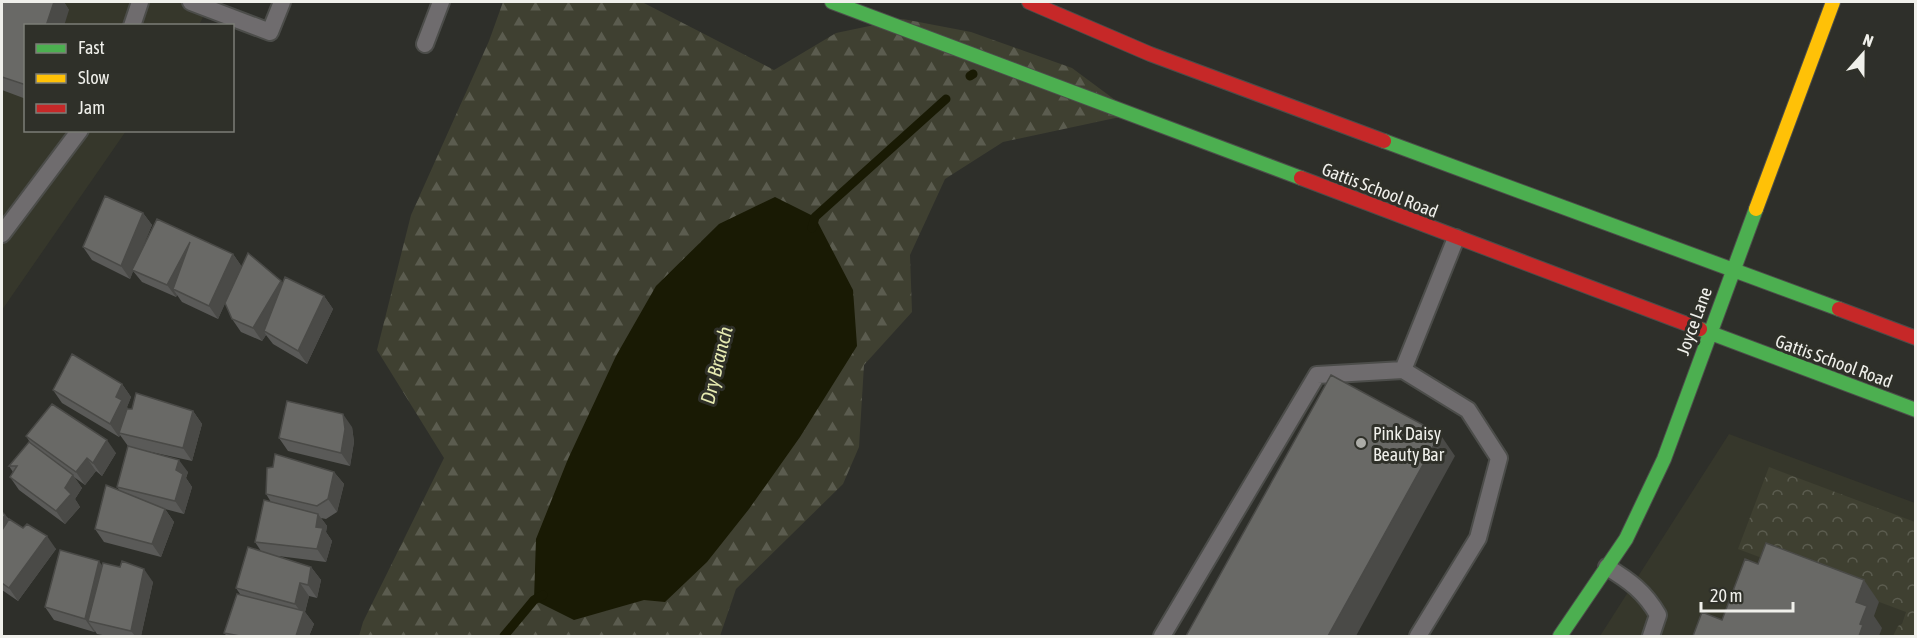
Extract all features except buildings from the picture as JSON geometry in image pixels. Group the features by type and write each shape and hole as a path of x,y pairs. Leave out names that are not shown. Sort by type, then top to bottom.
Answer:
{"main road":[{"name":"Gattis School Road","path":"831,2 1916,410"},
{"path":"1029,2 1150,54 1916,338"},
{"name":"Joyce Lane","path":"1560,636 1626,539 1664,459 1732,269 1833,2"}],"lane":[{"path":"133,24 140,2"},
{"path":"191,2 270,32 282,2"},
{"path":"425,44 441,2"},
{"path":"2,234 78,132"},
{"path":"1403,370 1456,238"},
{"path":"1162,636 1317,375 1403,370 1468,410 1499,459 1479,538 1419,636"},
{"path":"1607,567 1637,585 1648,598 1658,615 1652,636"}],"shaded area":[{"path":"2,2 211,2 200,24 24,24 24,132 125,132 2,310"},
{"path":"1729,434 1915,503 1915,636 1600,636"}],"green space":[{"path":"503,2 642,2 774,70 836,33 903,19 971,32 1072,68 1134,114 1003,142 945,179 910,255 912,312 864,365 859,447 843,484 736,589 720,636 359,636 363,622 444,458 377,350 411,215 489,41"},
{"path":"1769,467 1915,522 1915,636 1893,636 1898,626 1902,624 1906,612 1738,549"}],"water":[{"path":"775,197 815,217 853,290 857,346 800,437 749,509 707,562 665,602 644,600 574,620 534,600 536,539 568,459 616,356 656,286 719,224"}],"waterway":[{"name":"Dry Branch","path":"812,228 815,217 946,99"},
{"name":"Dry Branch","path":"504,636 534,600 543,595"}],"traffic: fast":[{"path":"832,2 1301,178"},
{"path":"1384,141 1839,309"},
{"path":"1560,636 1626,539 1664,459 1756,209"},
{"path":"1700,329 1916,410"}],"traffic: slow":[{"path":"1756,209 1833,2"}],"traffic: jam":[{"path":"1029,2 1150,54 1384,141"},
{"path":"1301,178 1700,329"},
{"path":"1839,309 1916,338"}],"place":[{"name":"Pink Daisy Beauty Bar","path":"1361,443"}]}
